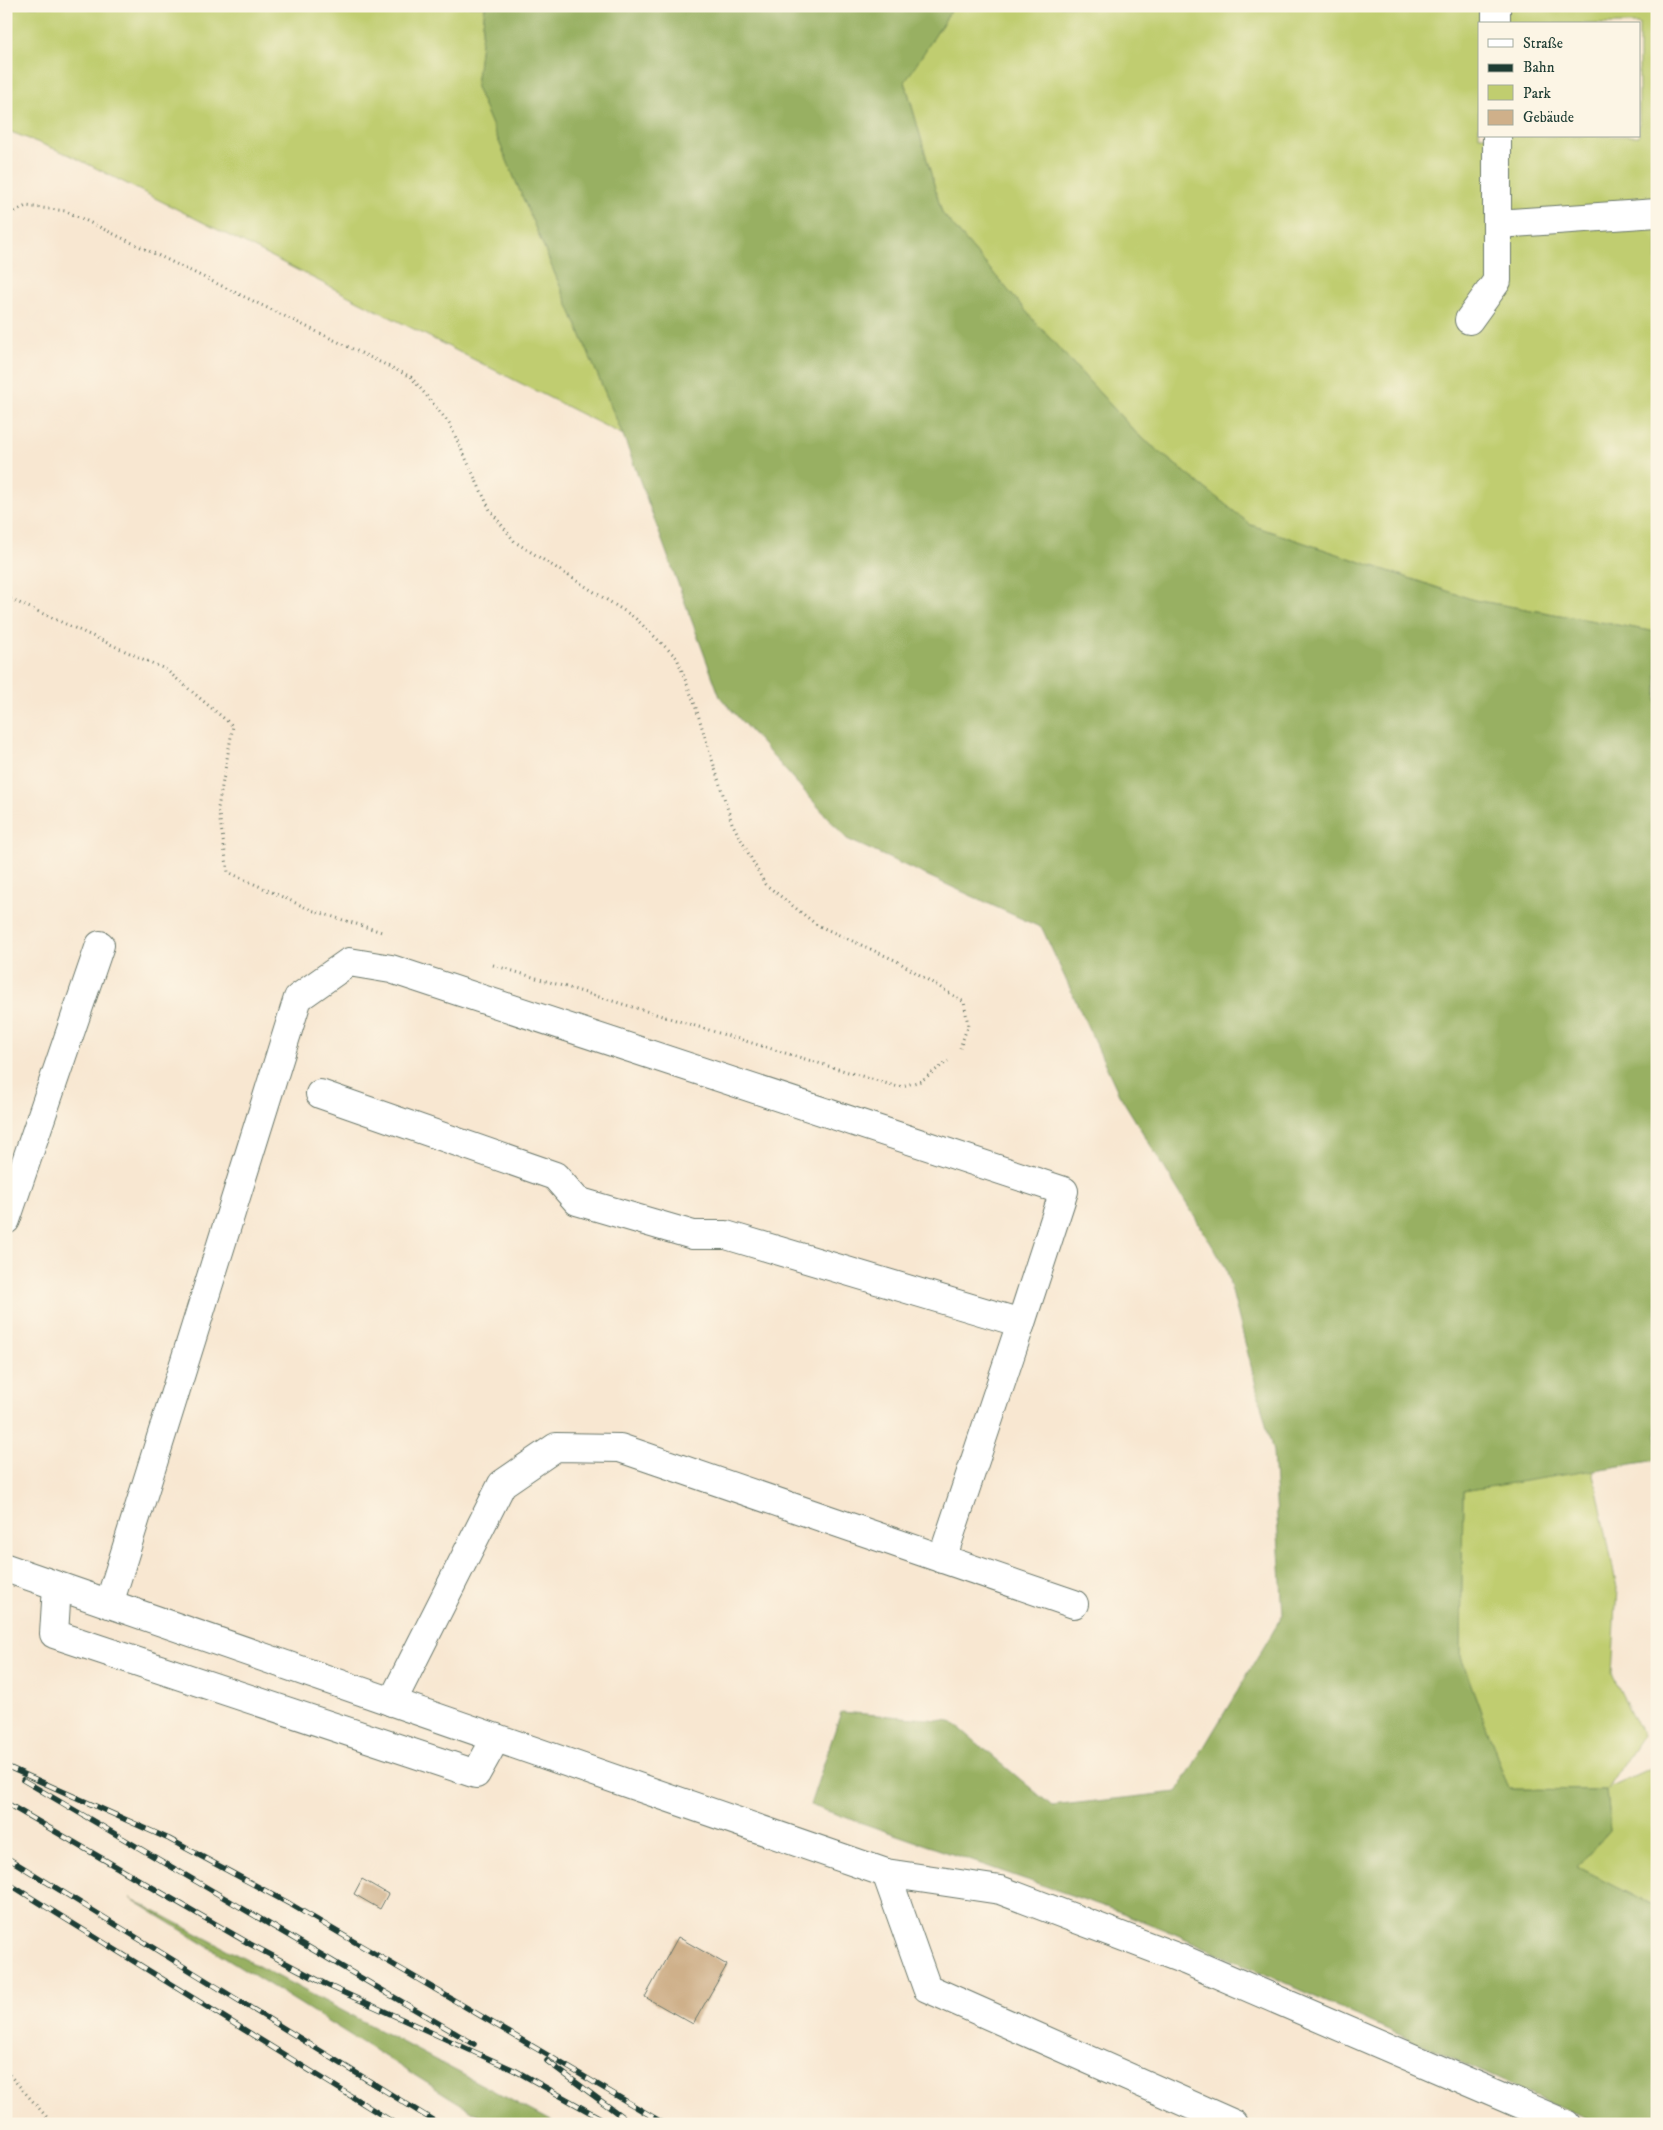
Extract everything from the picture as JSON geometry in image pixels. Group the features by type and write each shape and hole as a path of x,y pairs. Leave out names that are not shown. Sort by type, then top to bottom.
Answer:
{"lane":[{"path":"1496,6 1496,22"},
{"path":"1470,320 1497,281 1497,138"},
{"path":"1498,224 1657,213"},
{"path":"6,1220 100,945"},
{"path":"109,1604 298,998 348,962 391,969 1064,1191 942,1558"},
{"path":"320,1094 555,1176 577,1201 693,1235 726,1235 1021,1323"},
{"path":"392,1702 502,1484 556,1447 620,1448 1074,1604"},
{"path":"6,1568 886,1873 1000,1890 1187,1961 1566,2124"},
{"path":"57,1586 54,1634 476,1774 496,1738"},
{"path":"886,1873 927,1988 1234,2124"}],"path":[{"path":"6,216 26,206 66,211 411,377 448,423 490,510 515,542 634,617 677,658 695,705 732,823 764,884 817,925 897,961 964,1002 968,1025 960,1048"},
{"path":"6,597 166,669 233,726 218,808 228,872 310,910 386,933"},
{"path":"490,964 898,1087 921,1081 948,1061"},
{"path":"6,2071 53,2124"},
{"path":"1651,2124 1657,2108"}],"green space":[{"path":"6,6 485,6 476,87 623,435 70,155 6,130"},
{"path":"485,6 954,6 905,82 942,213 1037,324 1137,434 1251,525 1474,600 1657,632 1657,1460 1463,1491 1461,1657 1509,1789 1606,1790 1610,1831 1578,1867 1657,1907 1657,2124 1598,2124 1175,1934 1120,1912 810,1805 841,1712 951,1721 1052,1806 1177,1792 1283,1615 1273,1452 1226,1268 1119,1094 1042,928 847,839 720,697 623,435 476,87"},
{"path":"954,6 1657,6 1657,632 1474,600 1251,525 1137,434 1037,324 942,213 905,81"},
{"path":"1593,1469 1617,1588 1612,1674 1642,1736 1607,1789 1657,1766 1657,1907 1578,1867 1610,1831 1606,1790 1509,1789 1461,1657 1463,1491"},
{"path":"130,1898 556,2124 493,2124"}],"building":[{"path":"362,1879 388,1894 380,1909 354,1894"},
{"path":"678,1937 727,1965 693,2024 645,1997"}],"railway":[{"path":"6,1766 169,1839 290,1904 665,2124"},
{"path":"23,1780 474,2044"},
{"path":"6,1803 250,1944 329,1986 516,2071 611,2124"},
{"path":"6,1857 439,2124"},
{"path":"6,1882 396,2124"},
{"path":"547,2061 632,2124"}]}
